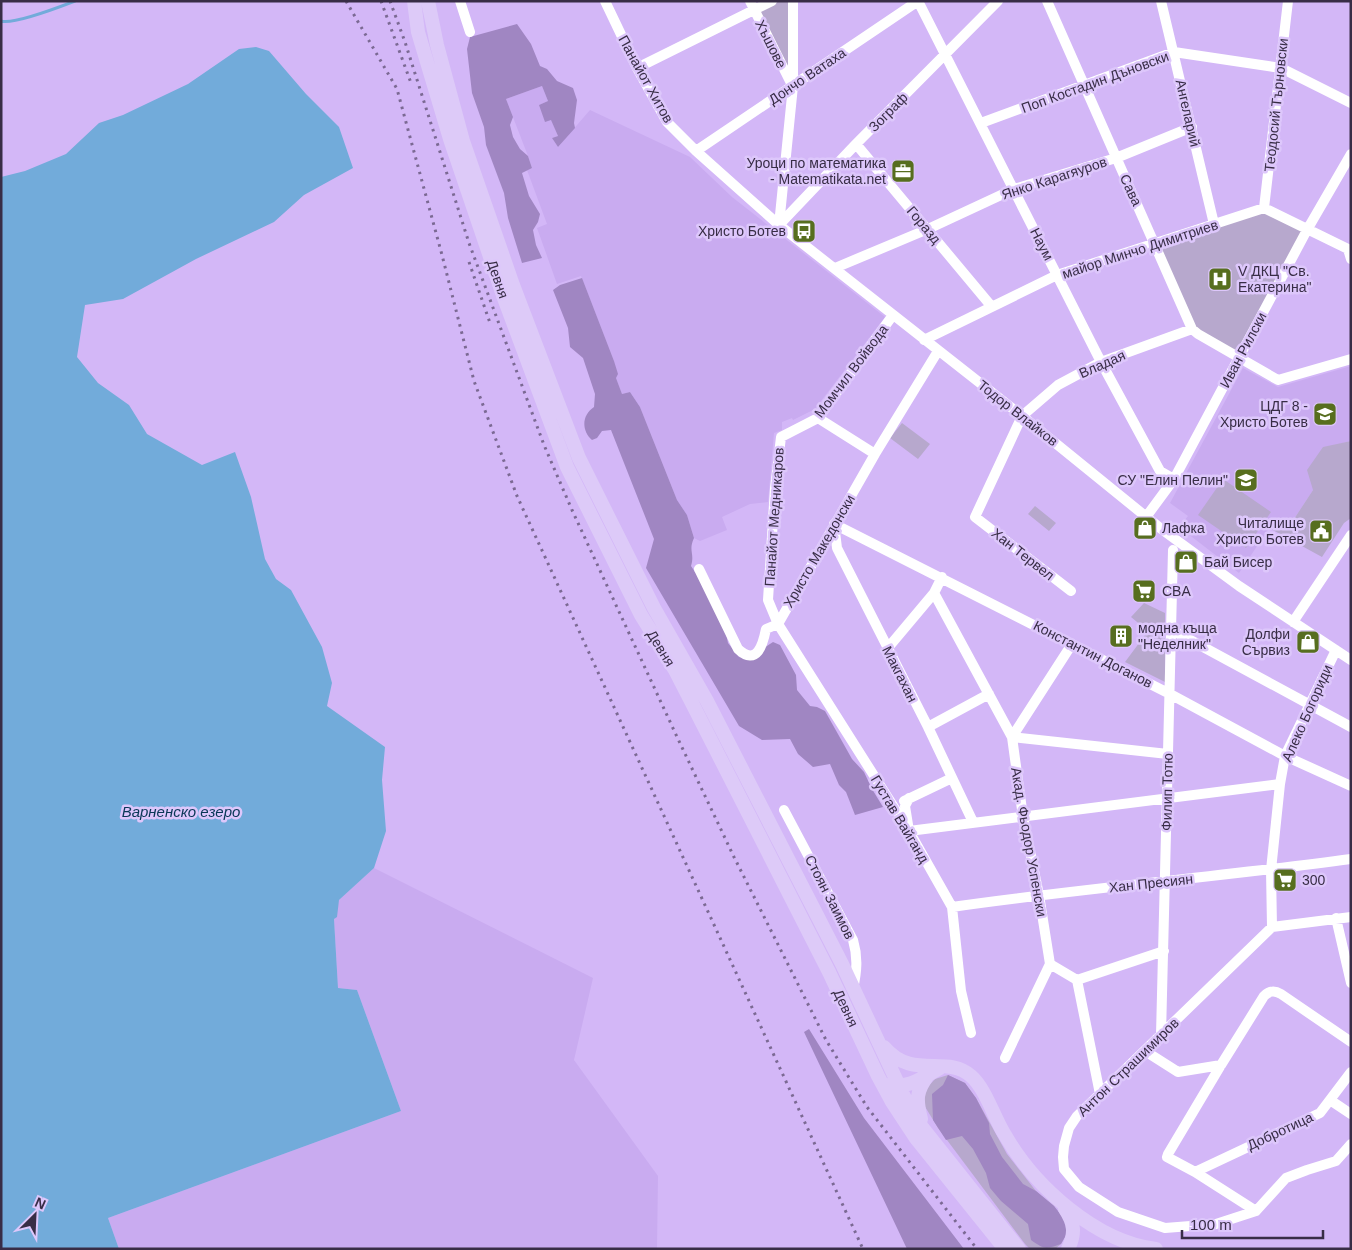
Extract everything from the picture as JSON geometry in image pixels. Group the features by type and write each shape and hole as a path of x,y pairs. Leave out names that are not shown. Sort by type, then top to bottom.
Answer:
{"highway":[{"name":"Девня","path":"414,1 418,32 450,139 504,298 567,467 641,615 675,670 699,715 829,972 892,1102 915,1136 1005,1249"},
{"name":"Девня","path":"428,1 436,45 463,141 513,285 579,458 654,608 707,701 853,988 908,1105 922,1127 1019,1249"},
{"path":"877,1040 891,1055 899,1060 926,1070"},
{"path":"878,1076 897,1084 907,1085 926,1070 950,1066 963,1070 976,1081 1016,1154 1040,1183 1062,1204 1086,1221 1108,1233 1132,1243 1156,1249"},
{"path":"922,1127 917,1097 926,1070"},
{"path":"892,1102 897,1084"},
{"path":"1062,1204 1071,1219 1073,1227 1073,1236 1068,1249"}],"street":[{"path":"460,1 470,32"},
{"name":"Панайот Хитов","path":"605,1 637,68 667,122 696,151"},
{"path":"637,68 752,6 772,1"},
{"path":"779,225 793,86 793,1"},
{"name":"Дончо Ватаха","path":"696,151 918,1"},
{"name":"Наум","path":"918,1 1101,362 1160,472 1174,479"},
{"name":"Зограф","path":"779,225 856,144 998,1"},
{"name":"Сава","path":"1048,1 1192,329"},
{"name":"Ангеларий","path":"1161,1 1214,224"},
{"name":"Теодосий Търновски","path":"1264,208 1288,1"},
{"name":"Хъшове","path":"752,6 793,86"},
{"name":"Поп Костадин Дъновски","path":"981,123 1174,52 1281,68 1351,103"},
{"name":"Янко Карагяуров","path":"836,268 928,229 1014,189 1116,158 1192,127"},
{"name":"Горазд","path":"856,144 992,307"},
{"name":"Тодор Влайков","path":"696,151 779,225 836,268 1146,517 1233,582 1351,660"},
{"name":"Иван Рилски","path":"1146,517 1174,479 1307,230 1351,154"},
{"path":"1264,208 1350,252"},
{"name":"майор Минчо Димитриев","path":"924,340 1058,275 1264,208"},
{"name":"Момчил Войвода","path":"781,437 818,418 893,315"},
{"path":"1192,329 1278,380 1351,359"},
{"name":"Владая","path":"1022,416 1058,385 1101,362 1192,329"},
{"name":"Христо Македонски","path":"699,569 736,645 742,653 750,655 758,652 763,645 766,629 778,624 875,454 938,351"},
{"name":"Хан Тервел","path":"1022,416 975,516 1071,591"},
{"path":"818,418 875,454"},
{"name":"Панайот Медникаров","path":"778,624 768,600 775,488 781,437"},
{"name":"Константин Доганов","path":"834,524 1170,694 1285,756 1351,786"},
{"name":"Макгахан","path":"834,524 837,548 928,727 973,822"},
{"path":"1293,622 1351,535"},
{"name":"Филип Тотю","path":"1161,1035 1173,550"},
{"path":"887,649 934,593 942,577"},
{"name":"Акад. Фьодор Успенски","path":"934,593 1012,737 1023,817 1039,894 1050,964"},
{"name":"Густав Вайганд","path":"778,624 909,831 952,907 961,992 971,1033"},
{"path":"1170,629 1351,727"},
{"path":"1072,644 1012,737 1168,754"},
{"name":"Алеко Богориди","path":"1272,927 1271,870 1280,784 1285,756 1308,704 1336,650"},
{"path":"928,727 989,694"},
{"path":"894,807 908,798 952,778"},
{"path":"908,798 905,806 909,831 1280,784"},
{"name":"Стоян Заимов","path":"784,810 853,940 857,953 857,968 853,988"},
{"name":"Хан Пресиян","path":"952,907 1039,894 1271,870 1351,859"},
{"path":"1272,927 1351,917"},
{"path":"1336,918 1351,983"},
{"name":"Антон Страшимиров","path":"1272,927 1077,1116 1069,1128 1064,1146 1062,1157 1064,1169 1079,1187 1118,1212 1165,1228 1216,1224 1256,1211 1286,1178 1336,1161 1351,1144"},
{"path":"1077,980 1164,951"},
{"path":"1005,1058 1050,964 1077,980 1100,1094"},
{"path":"1256,1211 1195,1172 1169,1159 1167,1155 1264,996 1270,992 1278,992 1351,1042"},
{"path":"1146,1051 1178,1072 1221,1065"},
{"name":"Добротица","path":"1195,1172 1320,1113 1351,1072"},
{"path":"1330,1100 1351,1114"}],"shaded area":[{"path":"772,1 793,1 793,86 754,10"},
{"path":"517,24 531,44 540,66 547,69 557,81 573,88 577,100 575,128 558,147 552,138 558,136 551,120 545,122 539,105 548,101 542,86 506,99 513,117 510,125 513,137 520,149 528,156 532,168 522,173 529,196 540,214 533,230 536,245 542,258 522,263 508,218 504,193 486,145 484,127 472,93 467,49 470,37"},
{"path":"542,86 548,101 539,105 551,119 558,136 552,138 558,147 590,110 690,157 732,197 885,317 815,409 793,420 792,418 782,422 782,430 774,433 768,502 750,504 722,517 727,530 700,541 694,538 687,515 677,500 640,407 630,392 622,394 616,378 614,361 581,276 557,284 537,228 547,224 527,170 532,168 506,99"},
{"path":"1264,208 1307,230 1239,357 1198,334 1155,242"},
{"path":"582,278 614,361 618,374 616,378 622,394 630,392 640,407 677,500 687,515 694,538 691,566 695,572 701,575 726,633 728,643 739,657 747,659 773,642 780,645 796,675 797,690 810,706 825,711 852,759 864,772 883,807 855,815 846,792 839,785 830,764 813,767 798,754 790,739 762,740 739,726 646,568 654,539 611,430 602,431 597,438 592,440 586,432 585,418 594,407 595,394 583,358 570,347 568,328 553,290 560,285"},
{"name":"СУ \"Елин Пелин\"","path":"1351,366 1351,441 1323,448 1313,490 1294,519 1272,524 1239,573 1179,527 1188,516 1170,503 1243,368 1278,387"},
{"path":"902,423 930,444 918,459 890,438"},
{"path":"1351,441 1351,518 1344,523 1322,557 1269,528 1272,524 1294,519 1313,490 1307,470 1323,447"},
{"path":"1223,479 1271,512 1246,548 1198,515"},
{"path":"1035,506 1056,523 1049,531 1028,514"},
{"path":"1144,603 1165,613 1165,682 1125,662 1148,631 1131,617"},
{"path":"374,868 593,978 574,1060 658,1176 657,1249 119,1249 108,1218 401,1111 357,990 338,988 334,919 339,900"},
{"path":"809,1029 864,1118 964,1249 907,1249 804,1032"},
{"path":"948,1075 965,1083 976,1098 1007,1154 1036,1191 1054,1206 1066,1235 1061,1244 1055,1249 1030,1249 1025,1244 938,1128 924,1105 925,1090 935,1079"},
{"path":"948,1075 965,1083 976,1098 989,1123 990,1134 1002,1157 1023,1184 1036,1191 1054,1206 1066,1221 1066,1235 1061,1244 1046,1248 1039,1246 1031,1240 1028,1224 1001,1201 990,1188 986,1173 973,1149 962,1136 946,1140 933,1120 932,1094 943,1085"}],"water":[{"name":"Варненско езеро","path":"256,47 269,51 306,94 339,127 353,168 304,195 274,222 196,259 123,299 85,305 77,357 98,383 129,405 147,434 202,465 235,452 251,497 265,559 276,579 291,590 322,647 332,683 327,706 385,747 382,780 386,831 374,868 339,900 337,917 334,919 338,988 357,990 401,1111 108,1218 119,1249 1,1249 1,177 25,171 66,154 99,123 123,115 188,84 239,49"}],"waterway":[{"path":"1,21 26,18 75,1"}],"railway":[{"path":"346,1 397,89 474,381 517,496 863,1249"},
{"path":"381,1 411,83"},
{"path":"390,1 405,42 469,243 544,445 678,739 734,857 826,1040 867,1107 977,1249"},
{"path":"469,262 490,323"}],"place":[{"name":"Уроци по математика - Matematikata.net","path":"903,171"},
{"name":"Христо Ботев","path":"804,231"},
{"name":"V ДКЦ \"Св. Екатерина\"","path":"1220,279"},
{"name":"ЦДГ 8 - Христо Ботев","path":"1325,414"},
{"name":"СУ \"Елин Пелин\"","path":"1246,480"},
{"name":"Лафка","path":"1145,528"},
{"name":"Читалище Христо Ботев","path":"1321,531"},
{"name":"Бай Бисер","path":"1186,562"},
{"name":"CBA","path":"1144,591"},
{"name":"модна къща \"Неделник\"","path":"1121,636"},
{"name":"Долфи Сървиз","path":"1308,642"},
{"name":"300","path":"1285,880"}]}
